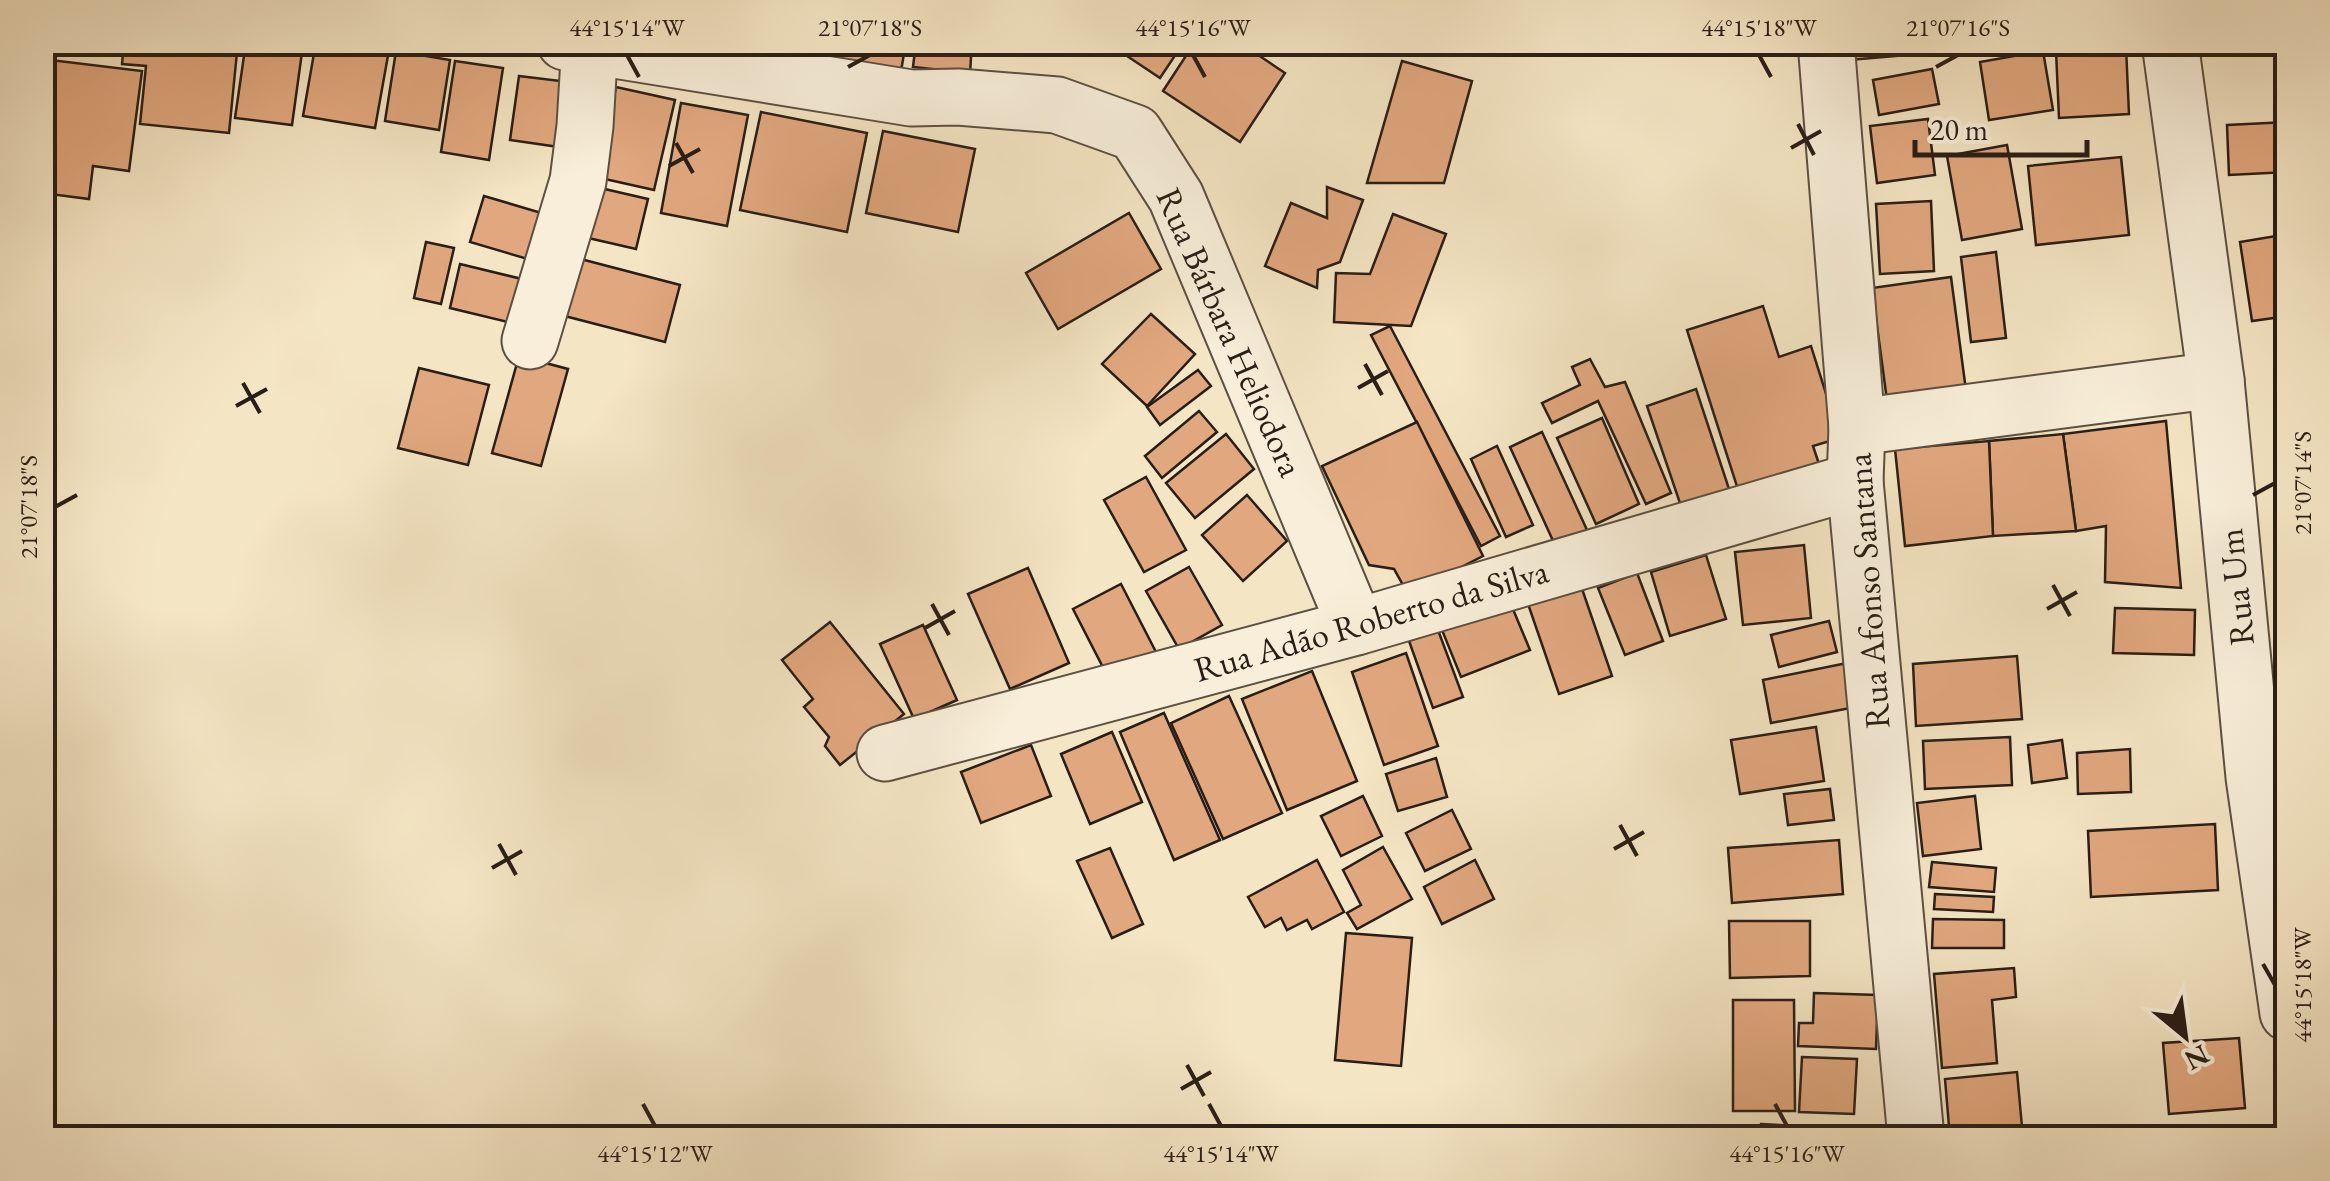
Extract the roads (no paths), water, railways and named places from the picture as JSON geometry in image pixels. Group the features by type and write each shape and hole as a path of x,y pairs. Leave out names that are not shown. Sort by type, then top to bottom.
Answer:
{"street":[{"name":"Rua Afonso Santana","path":"1826,42 1857,427 1854,480 1916,1138"},
{"name":"Rua Um","path":"2170,42 2271,775 2288,1013"},
{"path":"530,341 578,181 586,126 581,44"},
{"name":"Rua Bárbara Heliodora","path":"581,44 911,98 958,97 1057,105 1135,133 1176,197 1356,627"},
{"path":"1857,427 2216,380"},
{"name":"Rua Adão Roberto da Silva","path":"885,753 1356,627 1854,480"}]}
